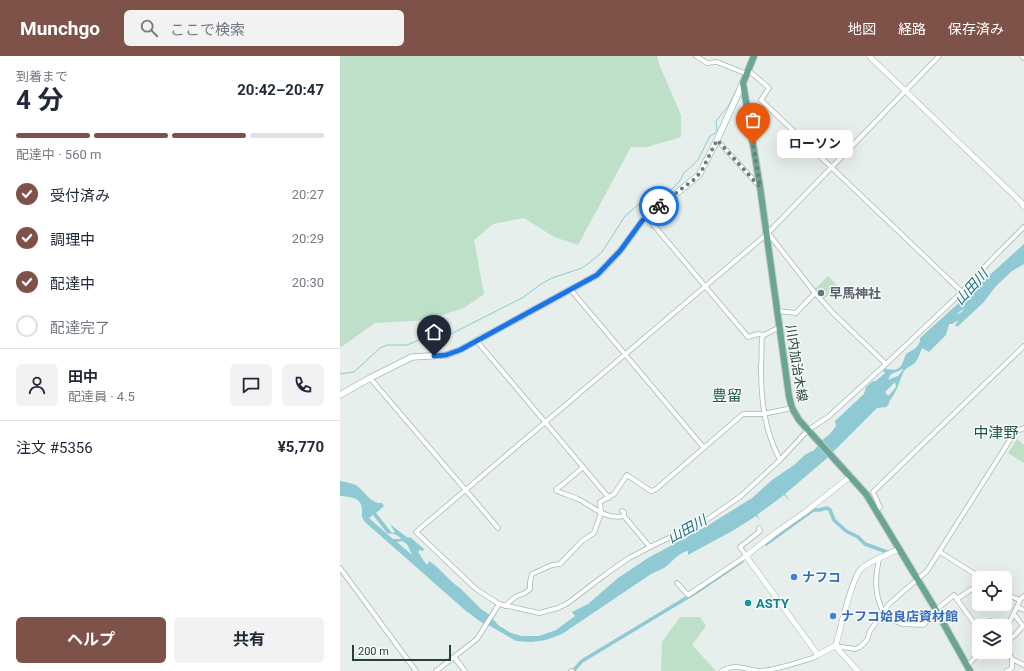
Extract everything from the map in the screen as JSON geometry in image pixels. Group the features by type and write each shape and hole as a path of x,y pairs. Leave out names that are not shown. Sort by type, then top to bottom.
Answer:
{"main road":[{"name":"川内加治木線","path":"754,56 743,83 760,187 789,396 792,408 799,420 851,476 877,510 936,610 968,669"},
{"path":"340,395 370,378 412,358 446,355 460,350 597,275 620,251 646,216 696,178 702,170 717,140 743,83"}],"street":[{"path":"696,56 707,63 717,62 747,72 769,88 761,100 962,292"},
{"path":"869,56 1021,202 1024,207"},
{"path":"940,56 767,234 416,532 476,588 499,605 539,613 558,608 568,603 606,574 650,547 708,519 741,496 780,460 808,430 828,417 962,292 1024,227"},
{"path":"717,140 760,187"},
{"path":"646,216 748,337 758,334 764,335 780,328"},
{"path":"767,234 833,313 886,364"},
{"path":"570,289 704,448"},
{"path":"777,311 796,313 815,293"},
{"path":"764,335 762,341 761,384 763,414 773,447 780,460"},
{"path":"476,340 609,498"},
{"path":"877,510 880,507 873,492 1024,346"},
{"path":"370,378 498,528"},
{"path":"506,606 515,597 530,589 532,574 552,565 560,564 582,541 594,533 601,513 600,502 614,494 627,476 651,490 655,490 743,414 763,414 792,408"},
{"path":"722,671 728,667 741,666 759,671 778,668 813,658 835,646 855,649 860,647 867,640 870,631 889,604 927,571 1015,432 1024,428"},
{"path":"583,467 558,487 556,489 557,491 578,499 601,513 613,518 624,516"},
{"path":"677,583 688,595 746,556 851,476"},
{"path":"622,511 624,512 624,516 650,547"},
{"path":"759,528 760,531 740,547 818,655"},
{"path":"835,646 855,578 861,568 899,549"},
{"path":"940,552 972,572"},
{"path":"879,559 876,584 879,604 883,614 907,625 923,625 936,610 954,595 972,620"},
{"path":"340,568 416,671"},
{"path":"957,599 972,589"},
{"path":"1011,619 1020,600 1024,596"},
{"path":"1012,597 1020,600"},
{"path":"436,671 479,637 499,605"},
{"path":"1017,608 1024,610"},
{"path":"1012,639 1022,628 1022,623 1014,614"},
{"path":"835,646 858,671"},
{"path":"454,657 465,671"},
{"path":"968,669 975,659"},
{"path":"1007,671 1012,668 1012,659 1024,665"}],"green space":[{"path":"340,56 657,56 681,115 681,137 647,147 631,147 578,245 554,237 524,218 493,224 474,240 484,294 464,308 427,320 375,323 340,348"},
{"path":"828,276 838,286 823,300 814,290"},
{"path":"1017,439 1024,445 1024,463 1008,453"},
{"path":"680,617 700,617 706,626 692,645 716,671 661,671 662,642"}],"water":[{"name":"山田川","path":"1024,244 1024,264 1012,271 996,286 984,302 957,327 955,325 974,301 958,313 953,324 949,324 946,335 929,352 922,348 915,363 904,371 889,404 886,407 877,408 826,459 785,494 790,501 784,495 757,515 760,520 756,516 688,555 688,551 681,553 664,568 651,574 562,634 546,640 531,642 516,641 481,622 466,611 365,522 362,516 360,502 358,500 351,497 340,496 340,481 356,485 371,499 378,503 382,503 384,506 376,513 392,533 395,532 391,525 408,538 410,537 424,549 423,551 420,550 418,552 426,564 428,564 429,561 436,566 481,609 490,615 498,625 511,633 522,636 539,636 556,630 575,616 572,612 588,604 618,578 648,558 707,526 752,498 772,480 794,465 806,454 813,451 836,426 835,421 864,394 866,387 885,373 883,371 886,368 888,370 893,370 899,368 906,354 918,346 920,338","holes":["903,369 898,376 888,380 891,374","895,382 896,387 888,396 885,392","373,515 387,533 395,534 401,538 393,539 369,518","402,541 407,544 412,555 397,542"]}],"waterway":[{"path":"340,374 354,372 380,348 387,345 407,345 421,339 439,340 522,298 552,278 582,268 589,263 602,252 625,216 639,204 658,193 663,194 673,188 679,182 684,173 698,160 710,136 717,130 716,121 729,105 738,87"},
{"name":"山田川","path":"950,321 963,315 980,294"},
{"path":"766,544 813,510 827,508 830,510 834,520 846,531 858,537 865,544 887,552"},
{"path":"574,670 582,661 698,591 742,561"}],"way so far":[{"path":"659,206 696,178 702,170 717,140 760,187 753,144"}],"place":[{"name":"ローソン","path":"753,144"},
{"name":"早馬神社","path":"821,293"},
{"name":"ナフコ","path":"794,577"},
{"name":"ASTY","path":"748,603"},
{"name":"ナフコ姶良店資材館","path":"833,616"}],"district":[{"name":"豊留","path":"727,396"},
{"name":"中津野","path":"996,433"}],"route":[{"path":"434,356 446,355 460,350 597,275 620,251 646,216 659,206"}]}
